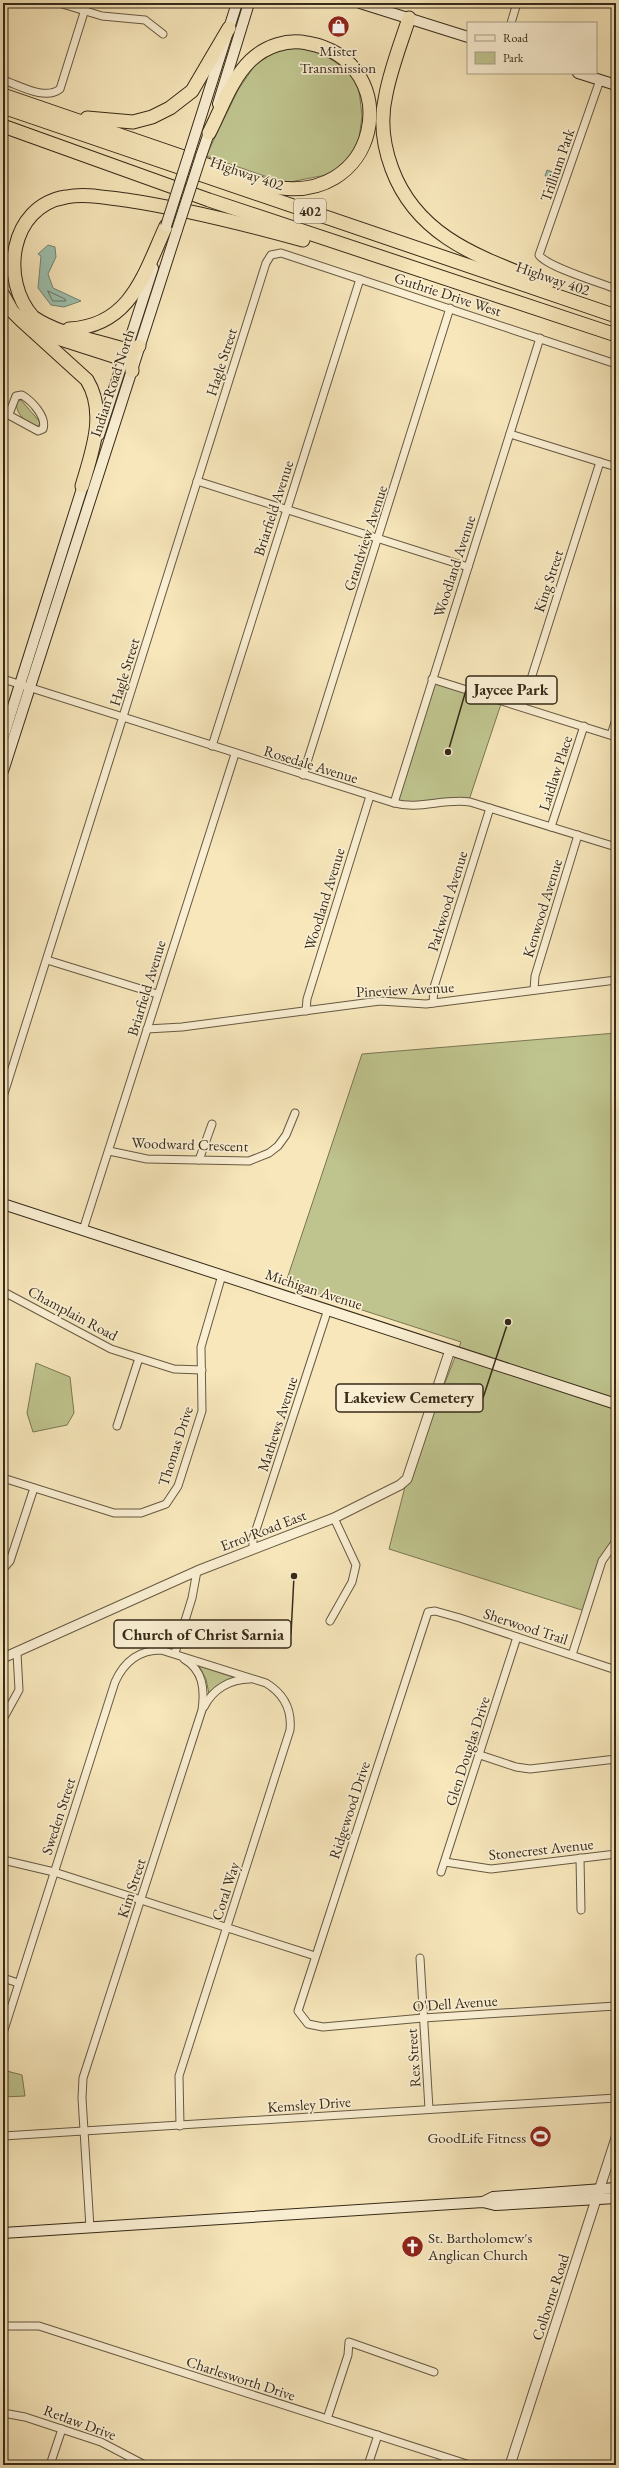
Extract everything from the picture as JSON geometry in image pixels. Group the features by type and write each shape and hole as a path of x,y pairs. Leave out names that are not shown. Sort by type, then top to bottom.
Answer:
{"highway":[{"path":"409,18 385,95 382,128 389,159 400,190 416,213 434,229 468,250 567,293 616,310"},
{"path":"3,95 98,120 120,122 152,118 170,108 192,90 229,28"},
{"path":"3,95 265,185 292,190 311,188 326,183 348,168 359,154 367,138 370,107 359,77 338,55 316,44 285,43 266,49 245,67 209,133"},
{"name":"Highway 402","path":"3,107 616,316"},
{"path":"3,120 211,194 616,328"},
{"name":"402","path":"3,126 209,200 616,335"},
{"path":"3,134 303,240 616,343"},
{"path":"130,352 51,326 33,317 22,307 11,289 6,268 8,245 17,227 31,211 51,201 67,196 86,196 143,203 226,220 303,240"},
{"path":"51,326 69,330 86,328 106,320 120,310 142,279 172,228"},
{"path":"3,295 12,311 26,326 87,380 93,391 97,407 95,438 82,486"},
{"path":"26,326 62,341 109,356 130,352"},
{"path":"130,352 132,371"}],"main road":[{"name":"Indian Road North","path":"172,228 190,151 237,3"},
{"name":"Indian Road North","path":"3,738 82,486 172,228 209,133 249,3"},
{"path":"360,3 467,37"},
{"path":"581,74 616,85"},
{"name":"Indian Road North","path":"3,771 132,371"},
{"name":"Michigan Avenue","path":"3,1204 616,1404"},
{"path":"598,2194 616,2188"},
{"path":"3,2233 483,2202 493,2197 598,2194 616,2198"}],"street":[{"path":"59,3 102,16 145,20 150,22 163,34"},
{"path":"3,80 46,94 55,93 60,89 87,3"},
{"path":"511,22 517,3"},
{"name":"Trillium Park","path":"600,80 541,247 541,258 573,273 616,289"},
{"name":"Guthrie Drive West","path":"271,255 282,253 616,364"},
{"name":"Hagle Street","path":"3,1097 266,263 271,255"},
{"name":"Briarfield Avenue","path":"212,746 360,278"},
{"name":"Grandview Avenue","path":"302,775 450,308"},
{"name":"Woodland Avenue","path":"394,803 540,338"},
{"path":"22,395 43,417 43,429 38,431 6,413 16,396 22,395"},
{"path":"510,434 616,467"},
{"name":"King Street","path":"522,707 600,462"},
{"path":"197,481 468,567"},
{"path":"432,679 613,736 616,719"},
{"name":"Rosedale Avenue","path":"3,680 394,803 416,805 462,801 490,808 616,847"},
{"name":"Laidlaw Place","path":"552,827 584,726"},
{"name":"Briarfield Avenue","path":"83,1230 148,1029 157,994 235,754"},
{"name":"Woodland Avenue","path":"306,1011 307,999 370,796"},
{"name":"Parkwood Avenue","path":"432,1003 434,987 490,808"},
{"name":"Kenwood Avenue","path":"534,990 535,976 578,835"},
{"path":"47,960 157,994"},
{"name":"Pineview Avenue","path":"148,1029 182,1027 380,1001 432,1003 616,980"},
{"name":"Woodward Crescent","path":"109,1151 139,1158 245,1161 269,1153 283,1140 295,1113"},
{"path":"199,1160 212,1124"},
{"name":"Thomas Drive","path":"3,1478 114,1513 141,1513 166,1504 178,1486 202,1411 203,1335 222,1275"},
{"name":"Champlain Road","path":"3,1318 4,1292 105,1347 174,1369 202,1370"},
{"name":"Mathews Avenue","path":"253,1548 253,1539 328,1309"},
{"name":"Errol Road East","path":"3,1658 197,1571 253,1548 334,1518 407,1479 450,1350"},
{"path":"117,1426 139,1358"},
{"path":"3,1569 10,1561 34,1488"},
{"path":"330,1621 352,1582 356,1565 334,1518"},
{"path":"572,1655 602,1561 616,1541"},
{"path":"175,1653 192,1598 197,1571"},
{"name":"Sherwood Trail","path":"428,1612 435,1611 616,1670"},
{"name":"Ridgewood Drive","path":"300,2016 299,2002 428,1612"},
{"name":"Glen Douglas Drive","path":"441,1872 517,1637"},
{"name":"Sweden Street","path":"4,2030 119,1674 132,1658 148,1651 161,1650 175,1653"},
{"path":"3,1719 19,1690 17,1652"},
{"name":"Coral Way","path":"175,1653 256,1680 272,1687 284,1700 290,1712 290,1730 179,2076 180,2126"},
{"name":"Kim Street","path":"90,2228 84,2131 83,2078 202,1710 204,1696 201,1678 191,1663 175,1653"},
{"path":"202,1710 211,1696 227,1684 242,1680 256,1680"},
{"path":"480,1755 516,1767 530,1769 616,1759"},
{"name":"Stonecrest Avenue","path":"445,1862 491,1869 616,1854"},
{"path":"580,1858 581,1910"},
{"path":"3,1860 54,1872 315,1956"},
{"name":"Rex Street","path":"420,1958 430,2109"},
{"path":"3,1978 18,1983"},
{"name":"O'Dell Avenue","path":"300,2016 311,2026 323,2027 423,2018 616,2006"},
{"name":"Kemsley Drive","path":"3,2136 616,2098"},
{"name":"Colborne Road","path":"510,2465 616,2138"},
{"name":"Charlesworth Drive","path":"3,2326 39,2326 470,2465"},
{"path":"327,2419 348,2355 349,2342 434,2372"},
{"name":"Retlaw Drive","path":"3,2413 19,2415 107,2444 145,2465"},
{"path":"50,2465 62,2429"},
{"path":"368,2465 378,2435"}],"green space":[{"path":"282,48 314,48 350,72 359,90 362,116 359,139 349,162 331,174 285,183 206,156 238,90 257,62"},
{"path":"21,400 40,422 38,428 30,424 19,414 17,410 17,401"},
{"path":"432,683 501,704 469,800 431,803 396,802"},
{"path":"616,1033 616,1549 605,1561 588,1612 389,1549 407,1479 461,1342 285,1285 362,1054"},
{"path":"36,1363 70,1377 74,1413 67,1425 33,1432 27,1413"},
{"path":"199,1666 234,1678 209,1694 206,1679"},
{"path":"3,2070 22,2075 25,2096 3,2097"}],"water":[{"path":"547,170 559,174 557,180 545,176"},
{"path":"48,245 55,247 56,257 48,274 53,288 81,301 64,307 51,305 38,288 41,256 38,254"}],"place":[{"name":"Mister Transmission","path":"338,27"},
{"name":"Jaycee Park","path":"448,752"},
{"name":"Lakeview Cemetery","path":"508,1322"},
{"name":"Church of Christ Sarnia","path":"294,1576"},
{"name":"GoodLife Fitness","path":"541,2137"},
{"name":"St. Bartholomew's Anglican Church","path":"412,2246"}]}
